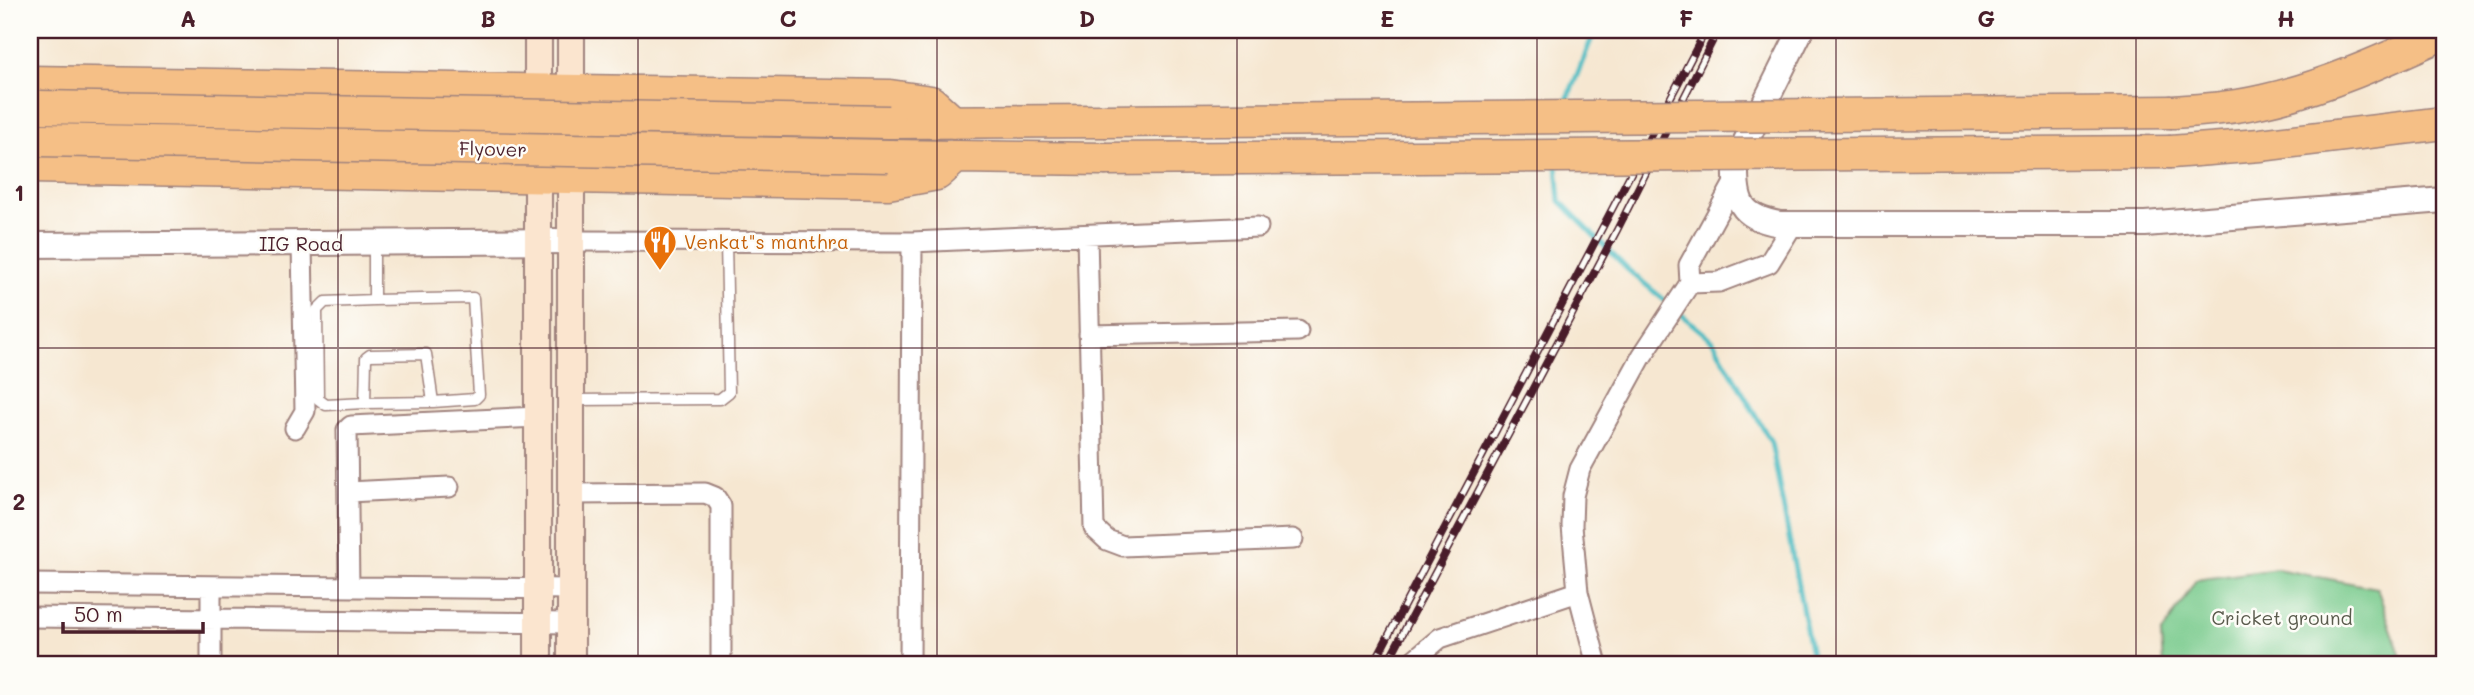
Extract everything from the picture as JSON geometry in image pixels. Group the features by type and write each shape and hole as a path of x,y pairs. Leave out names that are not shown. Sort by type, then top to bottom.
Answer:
{"highway":[{"name":"Flyover","path":"33,99 889,122 2172,113 2263,101 2311,88 2374,65 2444,33"},
{"path":"33,99 538,89 890,96 930,102 953,122"},
{"name":"Flyover","path":"33,149 1104,159 2171,152 2260,145 2444,123"},
{"path":"33,149 538,177 888,183 937,174 956,157"}],"main road":[{"path":"538,30 538,665"},
{"path":"571,30 572,665"}],"street":[{"path":"1801,30 1736,161 1735,181 1741,206 1755,220 1793,224 2146,225 2444,200"},
{"path":"1597,665 1578,592 1572,526 1573,496 1580,469 1642,356 1687,286 1689,265 1735,181"},
{"path":"1687,286 1719,282 1769,263 1793,224"},
{"path":"571,241 912,242 1258,227"},
{"path":"1087,234 1094,528 1107,540 1123,546 1293,539"},
{"name":"IIG Road","path":"30,245 571,241"},
{"path":"911,665 912,242"},
{"path":"295,429 305,411 302,243"},
{"path":"1089,335 1298,331"},
{"path":"349,587 347,430 351,426 538,417"},
{"path":"348,492 449,487"},
{"path":"572,494 705,493 715,497 721,506 721,665"},
{"path":"30,584 572,589"},
{"path":"211,586 211,665"},
{"path":"1408,665 1440,638 1578,592"},
{"path":"30,617 571,623"}],"lane":[{"path":"571,400 720,398 729,392 726,242"},
{"path":"374,244 374,300"},
{"path":"473,298 479,396 475,400 433,401 326,405 318,399 317,310 325,302 473,298"},
{"path":"365,403 366,358 370,355 426,355 433,401"}],"green space":[{"name":"Cricket ground","path":"2277,569 2377,588 2400,654 2398,665 2163,665 2161,635 2196,580"}],"waterway":[{"path":"1565,105 1595,30"},
{"path":"1557,165 1560,201 1627,269 1669,304"},
{"path":"1677,311 1713,341 1771,442 1813,665"}],"railway":[{"path":"1373,665 1706,30"},
{"path":"1386,665 1617,230 1718,30"}],"place":[{"name":"Venkat\"s manthra","path":"660,272"}]}
